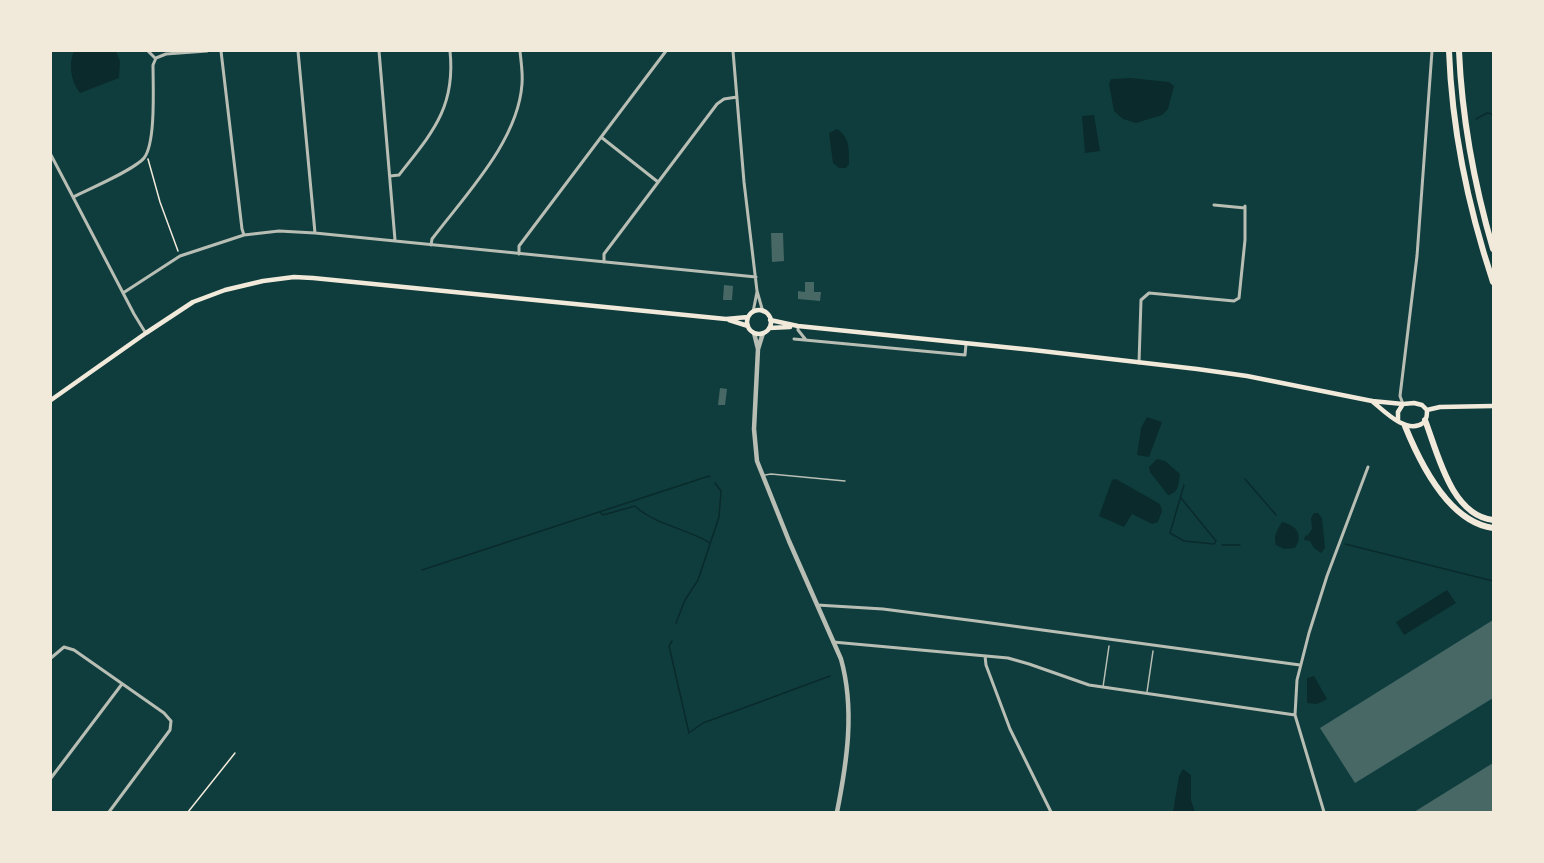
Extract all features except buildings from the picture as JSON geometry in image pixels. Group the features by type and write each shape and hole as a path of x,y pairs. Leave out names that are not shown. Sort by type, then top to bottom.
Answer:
{"highway":[{"path":"1449,51 1453,107 1462,168 1493,282"},
{"path":"1459,51 1462,109 1468,147 1474,180 1493,249"},
{"path":"1425,420 1459,500 1476,515 1493,520"},
{"path":"1405,426 1420,458 1455,510 1473,522 1493,528"}],"main road":[{"path":"51,400 184,308 212,294 263,281 294,277 726,319 748,317 753,312 763,312 770,320 798,326 1247,376 1372,401 1420,404 1427,410"},
{"path":"748,317 748,326"},
{"path":"726,319 748,326 754,333 763,333 769,328 798,326"},
{"path":"769,328 770,320"},
{"path":"1372,401 1405,426 1419,425 1425,420 1427,410"},
{"path":"1398,420 1398,412 1403,404"},
{"path":"1427,410 1440,407 1493,406"}],"street":[{"path":"148,51 156,58"},
{"path":"73,197 135,165 145,156 151,139 153,65 156,58 166,54 207,51"},
{"path":"221,51 244,235"},
{"path":"298,51 315,233"},
{"path":"379,51 396,236 394,241"},
{"path":"390,176 399,176 440,120 451,82 450,51"},
{"path":"431,245 432,239 505,142 522,83 520,51"},
{"path":"519,254 519,246 666,51"},
{"path":"733,51 744,182 757,291 763,312"},
{"path":"1403,404 1400,396 1418,256 1432,51"},
{"path":"604,262 604,254 717,104 723,99 737,97"},
{"path":"601,137 658,182"},
{"path":"51,155 146,333"},
{"path":"1139,363 1141,300 1149,293 1234,301 1239,298 1245,240 1245,207 1214,205"},
{"path":"123,293 180,256 244,235 279,231 756,277"},
{"path":"753,312 757,291"},
{"path":"798,326 798,330 806,340"},
{"path":"754,333 758,349"},
{"path":"763,333 758,349 754,429 757,461 845,675 848,704 845,761 837,812"},
{"path":"794,339 965,355 966,344"},
{"path":"1324,812 1294,715 1297,680 1327,576 1368,467"},
{"path":"817,605 883,609 964,619 1300,665"},
{"path":"833,642 985,656 1029,664 1074,681 1103,688 1294,715"},
{"path":"51,658 64,647 74,650 164,713 172,724 170,730 109,812"},
{"path":"985,656 1010,729 1051,812"},
{"path":"51,778 122,684"}],"lane":[{"path":"762,476 771,474 845,481"},
{"path":"1103,688 1109,646"},
{"path":"1147,694 1153,651"}],"path":[{"path":"145,156 149,159 159,202 180,256"},
{"path":"188,812 235,753"}],"water":[{"path":"74,51 116,51 120,61 119,78 80,93 71,73"},
{"path":"1131,78 1169,82 1174,86 1168,109 1162,115 1136,123 1123,119 1114,111 1109,84 1111,79"},
{"path":"1094,115 1100,151 1085,153 1082,116"},
{"path":"837,129 848,144 849,164 846,168 839,168 833,163 829,133"},
{"path":"1147,417 1162,422 1149,457 1137,455 1141,428"},
{"path":"1157,459 1165,461 1180,474 1178,487 1172,494 1168,495 1150,472 1149,467"},
{"path":"1116,479 1160,504 1162,511 1158,522 1152,524 1132,514 1124,527 1099,516 1112,480"},
{"path":"1314,513 1318,513 1322,518 1325,548 1321,553 1310,541 1304,540 1312,529 1311,518"},
{"path":"1282,522 1295,528 1299,535 1295,548 1284,549 1276,545 1275,536"},
{"path":"1447,590 1456,603 1404,635 1396,622"},
{"path":"1314,676 1327,699 1317,704 1307,703 1307,678"},
{"path":"1183,769 1191,775 1191,800 1195,812 1173,812 1179,776"}],"waterway":[{"path":"1476,119 1487,113 1493,114"},
{"path":"422,570 710,477"},
{"path":"1245,479 1276,515"},
{"path":"676,623 685,600 698,580 719,517 721,491 715,483"},
{"path":"1181,498 1216,541 1214,544 1184,541 1170,533 1184,485"},
{"path":"600,512 603,515 635,506 652,518 710,543"},
{"path":"1345,544 1493,581"},
{"path":"1222,545 1240,545"},
{"path":"672,641 669,646 689,733 703,723 830,676"}]}
